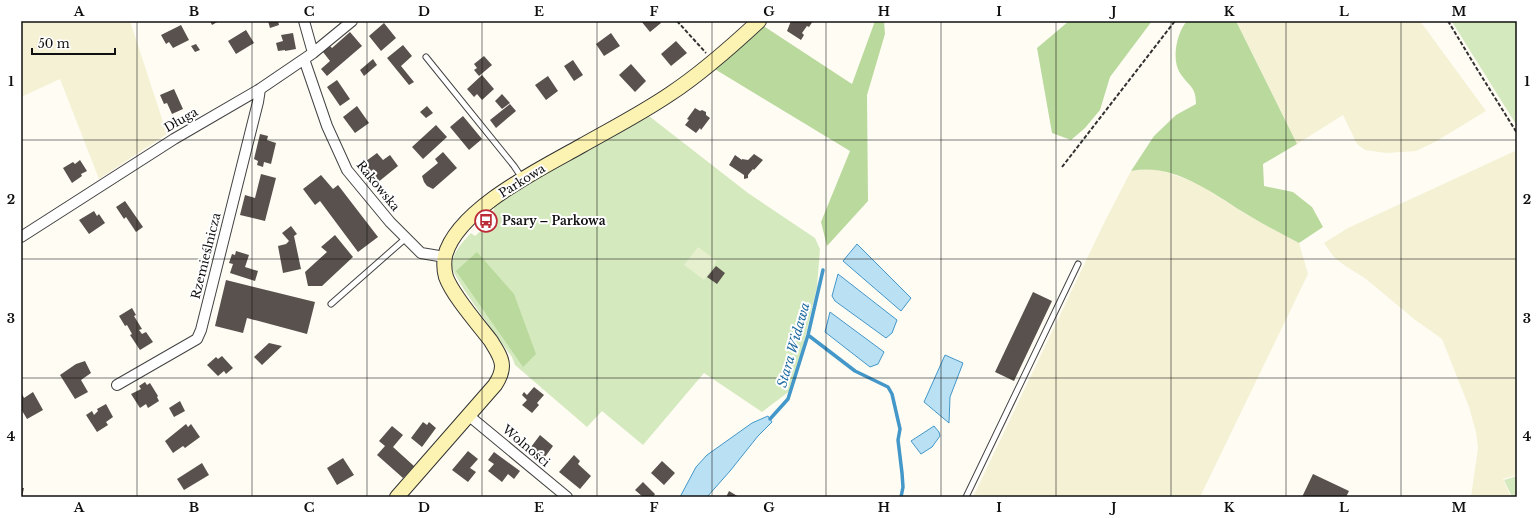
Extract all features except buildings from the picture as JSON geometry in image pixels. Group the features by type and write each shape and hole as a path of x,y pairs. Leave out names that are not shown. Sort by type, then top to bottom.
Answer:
{"street":[{"name":"Rakowska","path":"304,21 309,56 327,126 346,170 390,222 420,253 445,257"},
{"name":"Długa","path":"21,237 174,139 260,89 309,56 352,21"},
{"name":"Parkowa","path":"397,497 495,385 501,374 502,365 495,347 449,283 446,275 445,257 452,239 474,214 522,179 671,94 713,62 759,21"},
{"name":"Rzemieślnicza","path":"117,385 197,339 201,330 260,89"},
{"name":"Wolności","path":"468,415 567,497"}],"lane":[{"path":"426,57 514,166 522,179"},
{"path":"331,304 406,238"},
{"path":"966,497 1078,264"}],"path":[{"path":"677,21 713,62"},
{"path":"1062,167 1175,21"},
{"path":"1448,21 1476,69 1517,133"}],"shaded area":[{"path":"21,21 130,21 167,134 99,179 60,79 21,97"},
{"path":"1236,21 1420,21 1486,111 1435,142 1416,151 1386,153 1365,150 1357,144 1343,115 1297,144"},
{"path":"1515,151 1517,153 1517,475 1503,479 1511,497 1471,497 1478,448 1476,432 1469,407 1442,339 1414,319 1366,279 1344,265 1333,256 1324,243 1348,228"},
{"path":"1144,168 1163,171 1197,183 1244,213 1299,243 1308,274 1200,497 973,497 1104,223 1131,171"}],"green space":[{"path":"875,21 884,21 885,34 867,95 868,201 827,246 821,222 850,151 713,68 762,25 852,84"},
{"path":"1069,21 1152,21 1110,77 1100,110 1085,128 1071,140 1052,133 1037,48"},
{"path":"1187,21 1236,21 1297,144 1263,164 1264,186 1293,192 1312,207 1323,227 1299,243 1204,188 1176,175 1161,171 1131,171 1154,136 1176,115 1196,104 1195,94 1180,73 1176,61 1176,46 1180,32"},
{"path":"1452,21 1517,21 1517,126 1454,25"},
{"path":"649,116 748,193 815,238 820,249 817,287 791,390 762,412 704,373 643,445 602,411 587,427 515,365 512,357 454,273 452,262 458,248 464,240 471,233 475,236 496,217 493,212 495,206 538,178"},
{"path":"698,247 717,261 704,280 684,265"},
{"path":"477,252 514,294 536,354 523,367 456,271"},
{"path":"1517,476 1517,497 1512,497 1504,480"}],"water":[{"path":"857,244 911,298 901,311 843,261"},
{"path":"838,274 897,320 892,333 886,338 835,301 832,296"},
{"path":"830,312 884,352 878,364 870,367 825,332"},
{"path":"945,355 963,363 950,397 949,423 924,402"},
{"path":"768,416 772,422 758,436 707,497 680,497 696,467 707,455 752,423"},
{"path":"934,426 939,432 940,436 932,447 921,454 911,441"}],"waterway":[{"name":"Stara Widawa","path":"770,419 788,399 808,335 823,270"},
{"path":"808,335 855,371 888,387 892,394 900,429 898,440 903,487 901,497"}],"place":[{"name":"Psary – Parkowa","path":"486,221"}]}
